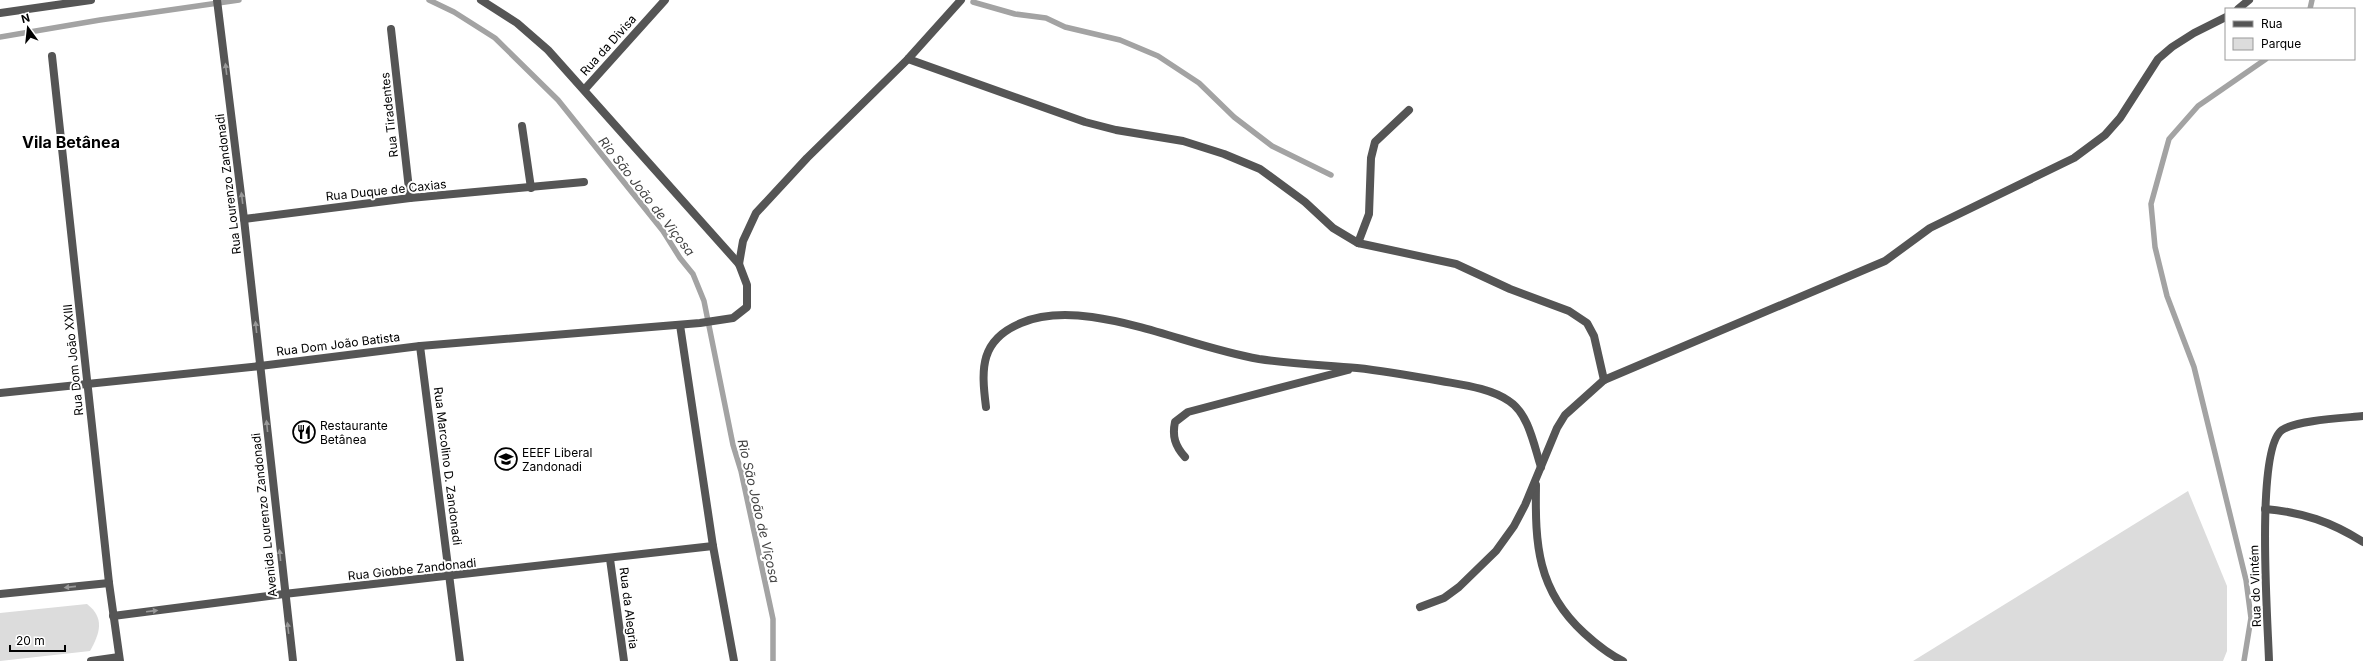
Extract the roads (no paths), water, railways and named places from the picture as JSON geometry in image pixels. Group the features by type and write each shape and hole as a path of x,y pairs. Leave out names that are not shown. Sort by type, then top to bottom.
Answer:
{"street":[{"path":"0,13 51,3 91,0"},
{"name":"Rua Lourenzo Zandonadi","path":"217,0 244,219 260,366"},
{"path":"483,0 518,23 585,89 739,264"},
{"name":"Rua da Divisa","path":"585,89 665,0"},
{"path":"739,264 743,241 756,213 807,158 908,58 961,0"},
{"path":"2239,8 2249,0"},
{"path":"1420,607 1444,598 1479,570 1514,526 1536,480 1557,428 1565,415 1604,380 1885,261 1930,228 2074,158 2105,135 2120,118 2144,78 2158,59 2194,33 2225,18"},
{"name":"Rua Tiradentes","path":"392,29 410,198"},
{"name":"Rua Dom João XXIII","path":"52,56 109,583 119,659"},
{"path":"908,58 1085,122 1116,130 1183,141 1246,163 1260,169 1286,187 1333,228 1358,243 1456,264 1510,289 1569,311 1587,323 1594,336 1604,380"},
{"path":"1358,243 1369,214 1371,158 1375,142 1409,110"},
{"path":"522,126 531,188"},
{"name":"Rua Duque de Caxias","path":"244,219 410,198 584,182"},
{"name":"Rua Dom João Batista","path":"0,393 87,382 260,366 420,346 680,325 733,318 745,310 748,298 746,285 739,264"},
{"path":"986,407 983,368 986,354 993,340 1009,328 1039,318 1091,317 1125,324 1259,358 1357,368 1461,385 1495,394 1509,401 1519,410 1526,423 1541,467"},
{"path":"680,325 713,546 734,661"},
{"name":"Rua Marcolino D. Zandonadi","path":"420,346 460,661"},
{"name":"Avenida Lourenzo Zandonadi","path":"260,366 284,594 293,661"},
{"path":"1185,457 1176,444 1173,429 1175,422 1188,412 1357,368"},
{"name":"Rua do Vintém","path":"2269,661 2265,509 2272,444 2282,430 2304,423 2363,416"},
{"path":"1536,480 1535,526 1537,547 1542,571 1551,592 1578,627 1596,644 1623,661"},
{"path":"2265,509 2292,511 2321,520 2348,532 2363,542"},
{"name":"Rua Giobbe Zandonadi","path":"113,616 284,594 450,577 713,546"},
{"name":"Rua da Alegria","path":"610,559 624,661"},
{"path":"0,594 109,583"},
{"path":"91,661 119,659"}],"waterway":[{"name":"Rio São João de Viçosa","path":"0,37 100,20 239,0"},
{"name":"Rio São João de Viçosa","path":"429,0 454,12 495,38 558,100 663,231 680,258 693,274 704,301 733,445 741,471 773,619 773,661"},
{"path":"2310,8 2312,0"},
{"path":"973,2 1015,14 1046,18 1065,27 1120,40 1158,56 1199,83 1234,117 1272,146 1331,175"},
{"path":"2244,661 2251,618 2246,580 2194,367 2167,296 2155,247 2151,204 2169,139 2198,106 2265,60"}],"place":[{"name":"Restaurante Betânea","path":"304,432"},
{"name":"EEEF Liberal Zandonadi","path":"506,459"}],"district":[{"name":"Vila Betânea","path":"71,142"}]}
